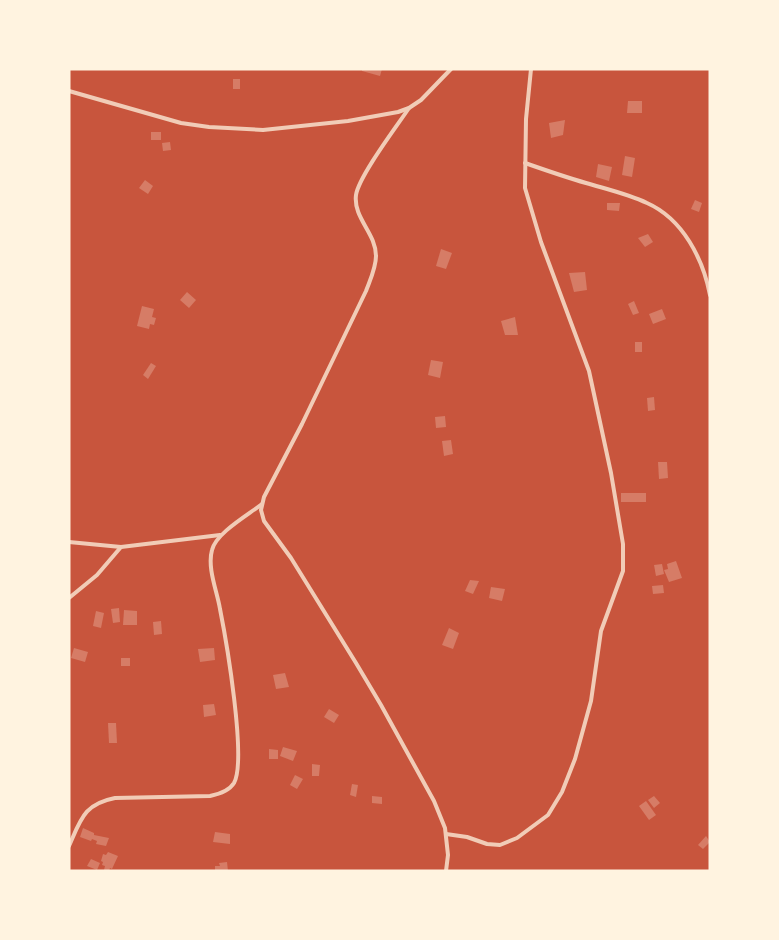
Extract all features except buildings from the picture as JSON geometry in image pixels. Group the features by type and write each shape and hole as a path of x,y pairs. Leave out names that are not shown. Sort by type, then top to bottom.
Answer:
{"street":[{"path":"69,91 181,123 263,130 348,121 409,108 421,100 451,69"},
{"path":"446,834 500,845 517,838 548,815 562,792 575,759 591,701 601,631 623,571 623,544 608,453 589,371 558,291 525,188 526,119 531,69"},
{"path":"409,108 357,192 358,213 375,248 374,266 366,291 262,504 261,516 302,575 387,714 438,809 446,834 448,855 446,871"},
{"path":"525,163 628,196 658,209 686,237 701,263 710,295"},
{"path":"69,846 83,815 101,801 115,798 210,796 224,792 234,782 237,768 238,732 211,556 213,546 221,536 262,504"},
{"path":"69,542 122,547 221,536"},
{"path":"69,598 97,575 122,547"}]}
